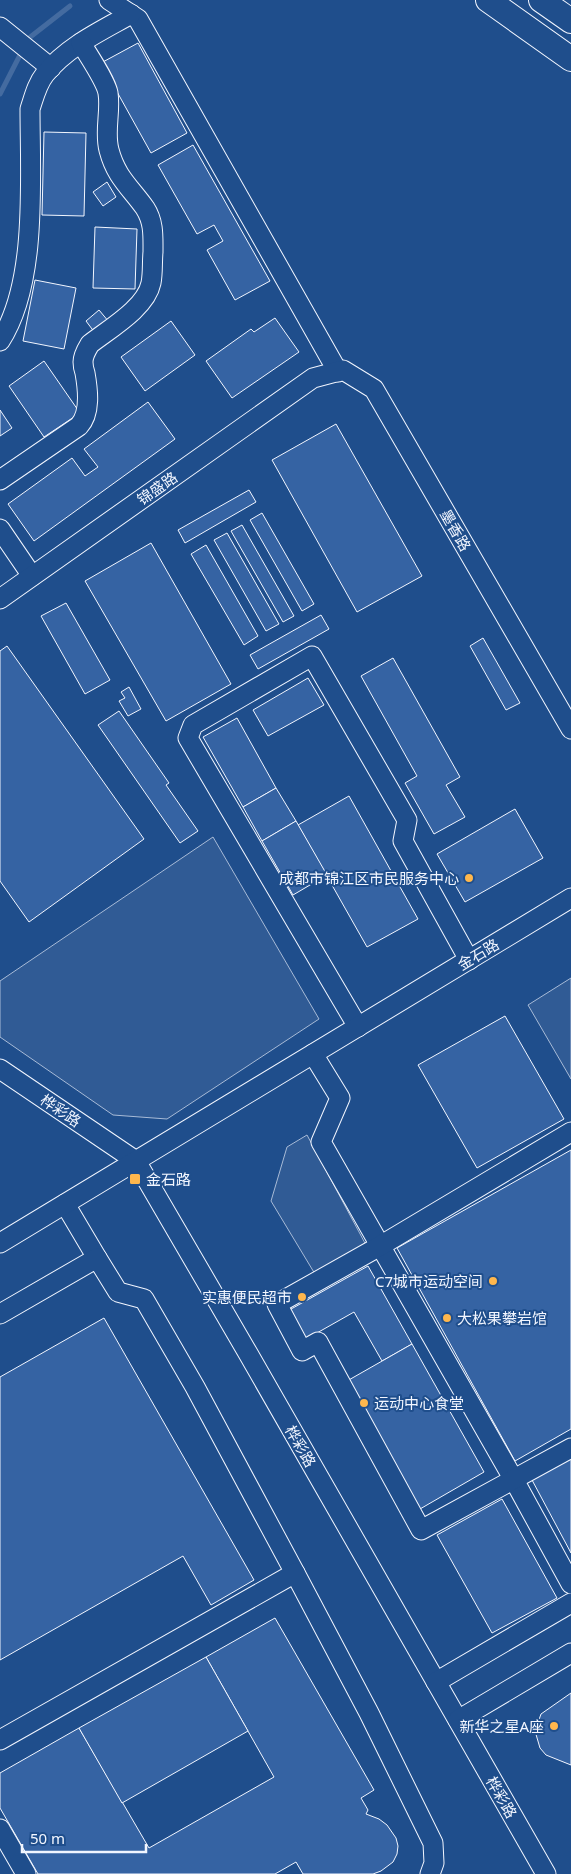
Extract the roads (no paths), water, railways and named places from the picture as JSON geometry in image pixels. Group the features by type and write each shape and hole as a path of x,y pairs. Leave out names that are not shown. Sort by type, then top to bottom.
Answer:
{"main road":[{"path":"488,0 571,59"},
{"path":"541,0 571,21"}],"street":[{"path":"109,0 138,19 338,372"},
{"path":"0,341 16,308 27,254 30,109 36,90 44,74 60,58 81,43 132,14"},
{"path":"0,27 51,68"},
{"path":"0,480 79,426 85,419 88,412 86,375 83,362 85,352 90,344 137,307 151,283 154,233 151,220 145,208 127,188 116,169 106,135 109,102 108,90 81,43"},
{"name":"墨香路","path":"338,372 343,370 374,389 571,729"},
{"name":"锦盛路","path":"0,598 313,378 338,372"},
{"path":"0,529 32,576"},
{"path":"358,1027 188,738 193,725 312,656 407,820 402,841 469,960"},
{"name":"金石路","path":"0,1243 571,898"},
{"path":"313,1054 340,1098 321,1142 514,1480 571,1584"},
{"name":"桦彩路","path":"0,1069 136,1161 546,1874"},
{"path":"571,1132 380,1246 277,1304 302,1351 318,1342 421,1530 571,1448"},
{"path":"65,1204 118,1292 144,1299 195,1387 369,1713 432,1843 434,1863 430,1874"},
{"path":"0,1314 97,1258"},
{"path":"1,1737 295,1573"},
{"path":"436,1682 571,1603"},
{"path":"458,1720 571,1653"},
{"path":"0,1829 26,1874"}],"waterway":[{"path":"29,38 70,6"},
{"path":"0,94 20,55"}],"place":[{"name":"成都市锦江区市民服务中心","path":"469,878"},
{"name":"金石路","path":"135,1179"},
{"name":"C7城市运动空间","path":"493,1281"},
{"name":"实惠便民超市","path":"302,1297"},
{"name":"大松果攀岩馆","path":"447,1318"},
{"name":"运动中心食堂","path":"364,1403"},
{"name":"新华之星A座","path":"554,1726"}]}
